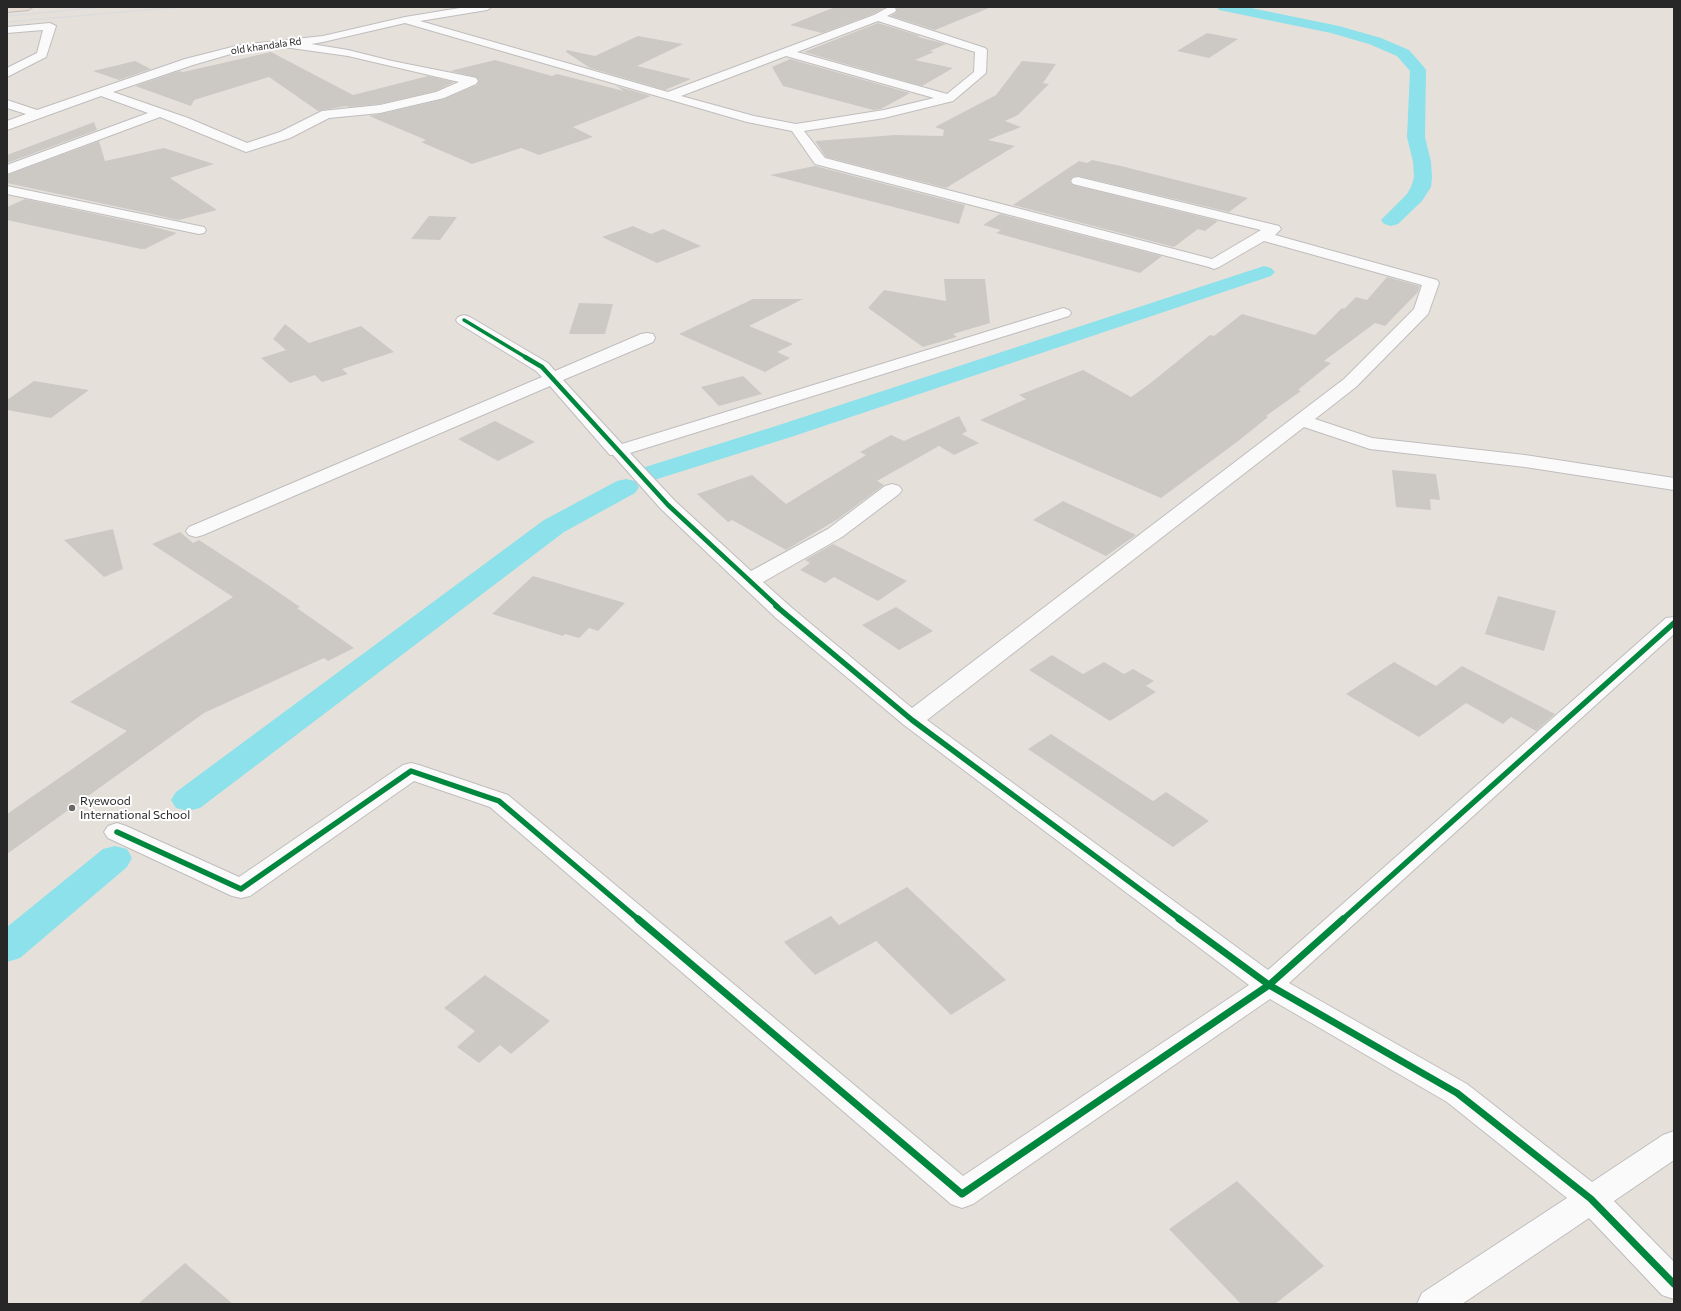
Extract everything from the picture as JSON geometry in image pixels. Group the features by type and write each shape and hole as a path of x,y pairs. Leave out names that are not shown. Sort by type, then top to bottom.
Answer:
{"highway":[{"path":"7,9 28,7"}],"street":[{"name":"old khandala Rd","path":"7,126 189,62 240,48 323,39 406,20 487,7"},
{"path":"669,96 878,17 895,7"},
{"path":"406,20 752,119 796,128 884,114 949,98 980,73 981,50 878,17"},
{"path":"7,30 50,26 42,55 7,74"},
{"path":"102,92 160,113 246,148 285,135 326,114 380,109 440,95 472,81 391,64 348,53 283,43"},
{"path":"785,52 949,98"},
{"path":"7,104 38,114"},
{"path":"7,170 160,113"},
{"path":"796,128 820,161 1214,264 1274,229 1078,181"},
{"path":"7,190 198,230"},
{"path":"912,720 1350,383 1422,311 1431,283 1263,236"},
{"path":"617,451 1063,313"},
{"path":"464,320 542,367 668,506 784,613 912,720 1269,984 1457,1093 1591,1199 1674,1284"},
{"path":"196,531 647,338"},
{"path":"1301,420 1370,443 1525,461 1674,484"},
{"path":"749,581 835,532 892,490"},
{"path":"117,832 241,889 411,771 499,801 962,1194 1269,984 1674,623"},
{"path":"1434,1304 1674,1144"}],"building":[{"path":"835,7 886,7 873,14 822,33 790,25"},
{"path":"896,7 989,8 935,30 891,16 896,13"},
{"path":"878,23 920,36 918,37 946,44 930,51 934,52 915,60 953,68 922,86 804,52"},
{"path":"1207,33 1238,39 1209,58 1177,51"},
{"path":"638,36 683,44 637,66 691,79 665,90 590,68 566,52 567,50 595,56"},
{"path":"271,52 353,95 428,76 454,82 436,91 380,104 346,106 318,111 269,77 194,100 191,106 135,86 179,71 183,72"},
{"path":"790,59 910,93 881,109 873,110 783,86 772,67"},
{"path":"495,60 552,76 557,74 624,91 616,86 651,96 573,127 593,137 539,155 521,148 472,164 421,142 426,140 369,116 444,99 477,85 479,80 476,77 450,71"},
{"path":"135,61 151,69 119,80 93,71"},
{"path":"1022,61 1056,64 1043,83 1049,84 1018,115 1005,121 1021,127 988,140 1015,146 946,188 826,157 815,141 895,135 943,136 944,130 935,127 996,95"},
{"path":"94,122 97,130 7,163 7,155"},
{"path":"99,141 105,161 164,148 214,164 170,178 217,210 179,220 7,183 7,175"},
{"path":"1092,160 1248,198 1229,212 1078,176 1072,177 1070,182 1073,185 1218,221 1205,231 1198,229 1174,247 1013,205 1079,161 1087,163"},
{"path":"815,166 965,205 959,224 770,175"},
{"path":"25,199 156,227 154,227 177,233 145,249 141,249 7,220 7,207"},
{"path":"1000,214 1162,256 1140,273 996,233 1001,230 983,225"},
{"path":"429,216 457,217 440,240 411,239"},
{"path":"633,226 651,234 663,229 701,246 657,263 602,237"},
{"path":"1387,277 1420,286 1418,292 1385,326 1375,323 1324,361 1331,363 1298,390 1301,391 1266,416 1268,417 1237,442 1161,498 980,420 1026,399 1019,395 1083,370 1131,397 1210,335 1214,336 1242,314 1315,335 1342,308 1344,309 1356,297 1367,300"},
{"path":"944,279 985,279 990,323 953,334 957,337 923,347 868,308 884,290 946,301"},
{"path":"753,299 803,299 749,326 793,344 777,352 790,358 765,372 679,334"},
{"path":"579,303 613,304 605,334 569,334"},
{"path":"285,324 309,343 361,326 394,352 342,369 348,374 322,382 315,375 290,383 261,358 286,350 273,339"},
{"path":"743,376 762,394 719,406 701,387"},
{"path":"34,381 89,390 51,418 7,410 7,400"},
{"path":"959,416 967,431 962,434 979,443 954,455 939,446 877,481 884,485 838,519 786,550 732,520 728,522 697,494 752,475 786,504 866,455 860,452 891,435 904,441"},
{"path":"495,421 535,442 498,461 458,439"},
{"path":"1392,470 1436,474 1440,500 1430,499 1431,510 1396,507"},
{"path":"1063,501 1136,535 1106,556 1033,520"},
{"path":"113,529 123,569 104,577 64,540"},
{"path":"180,532 193,543 199,540 265,583 300,607 297,608 354,648 328,661 324,658 204,713 7,854 7,814 127,731 70,702 233,597 152,544"},
{"path":"833,544 907,581 878,601 834,577 825,583 800,570 810,563 805,560"},
{"path":"533,576 625,603 598,631 589,628 579,638 565,634 563,636 492,614"},
{"path":"1498,596 1556,611 1544,651 1485,634"},
{"path":"896,607 933,631 899,650 862,625"},
{"path":"1052,655 1083,674 1104,662 1124,674 1133,669 1154,681 1146,686 1156,692 1110,721 1029,670"},
{"path":"1394,662 1436,686 1462,666 1555,714 1536,731 1511,717 1503,724 1466,703 1419,737 1346,694"},
{"path":"1051,734 1153,801 1166,792 1209,821 1173,847 1028,749"},
{"path":"907,887 1006,980 951,1015 876,941 815,975 784,942 831,916 839,925"},
{"path":"485,975 550,1021 511,1054 500,1045 479,1063 457,1047 475,1031 444,1008"},
{"path":"1237,1181 1324,1266 1275,1304 1241,1304 1169,1229"},
{"path":"185,1263 233,1304 138,1304"}],"waterway":[{"path":"1224,7 1334,29 1375,41 1403,53 1418,70 1416,137 1422,162 1423,177 1421,187 1415,197 1391,220"},
{"path":"651,473 785,431 1264,272"},
{"path":"188,800 554,526 626,487"},
{"path":"7,948 115,858"}],"railway":[{"path":"7,16 104,7"},
{"path":"7,22 181,7"}],"cycle path":[{"path":"464,320 542,367 668,505 784,613 912,720 1269,985 1457,1093 1591,1199 1674,1284"},
{"path":"117,832 241,889 411,771 499,801 962,1194 1269,985 1674,623"}],"place":[{"name":"Ryewood International School","path":"72,808"}]}
